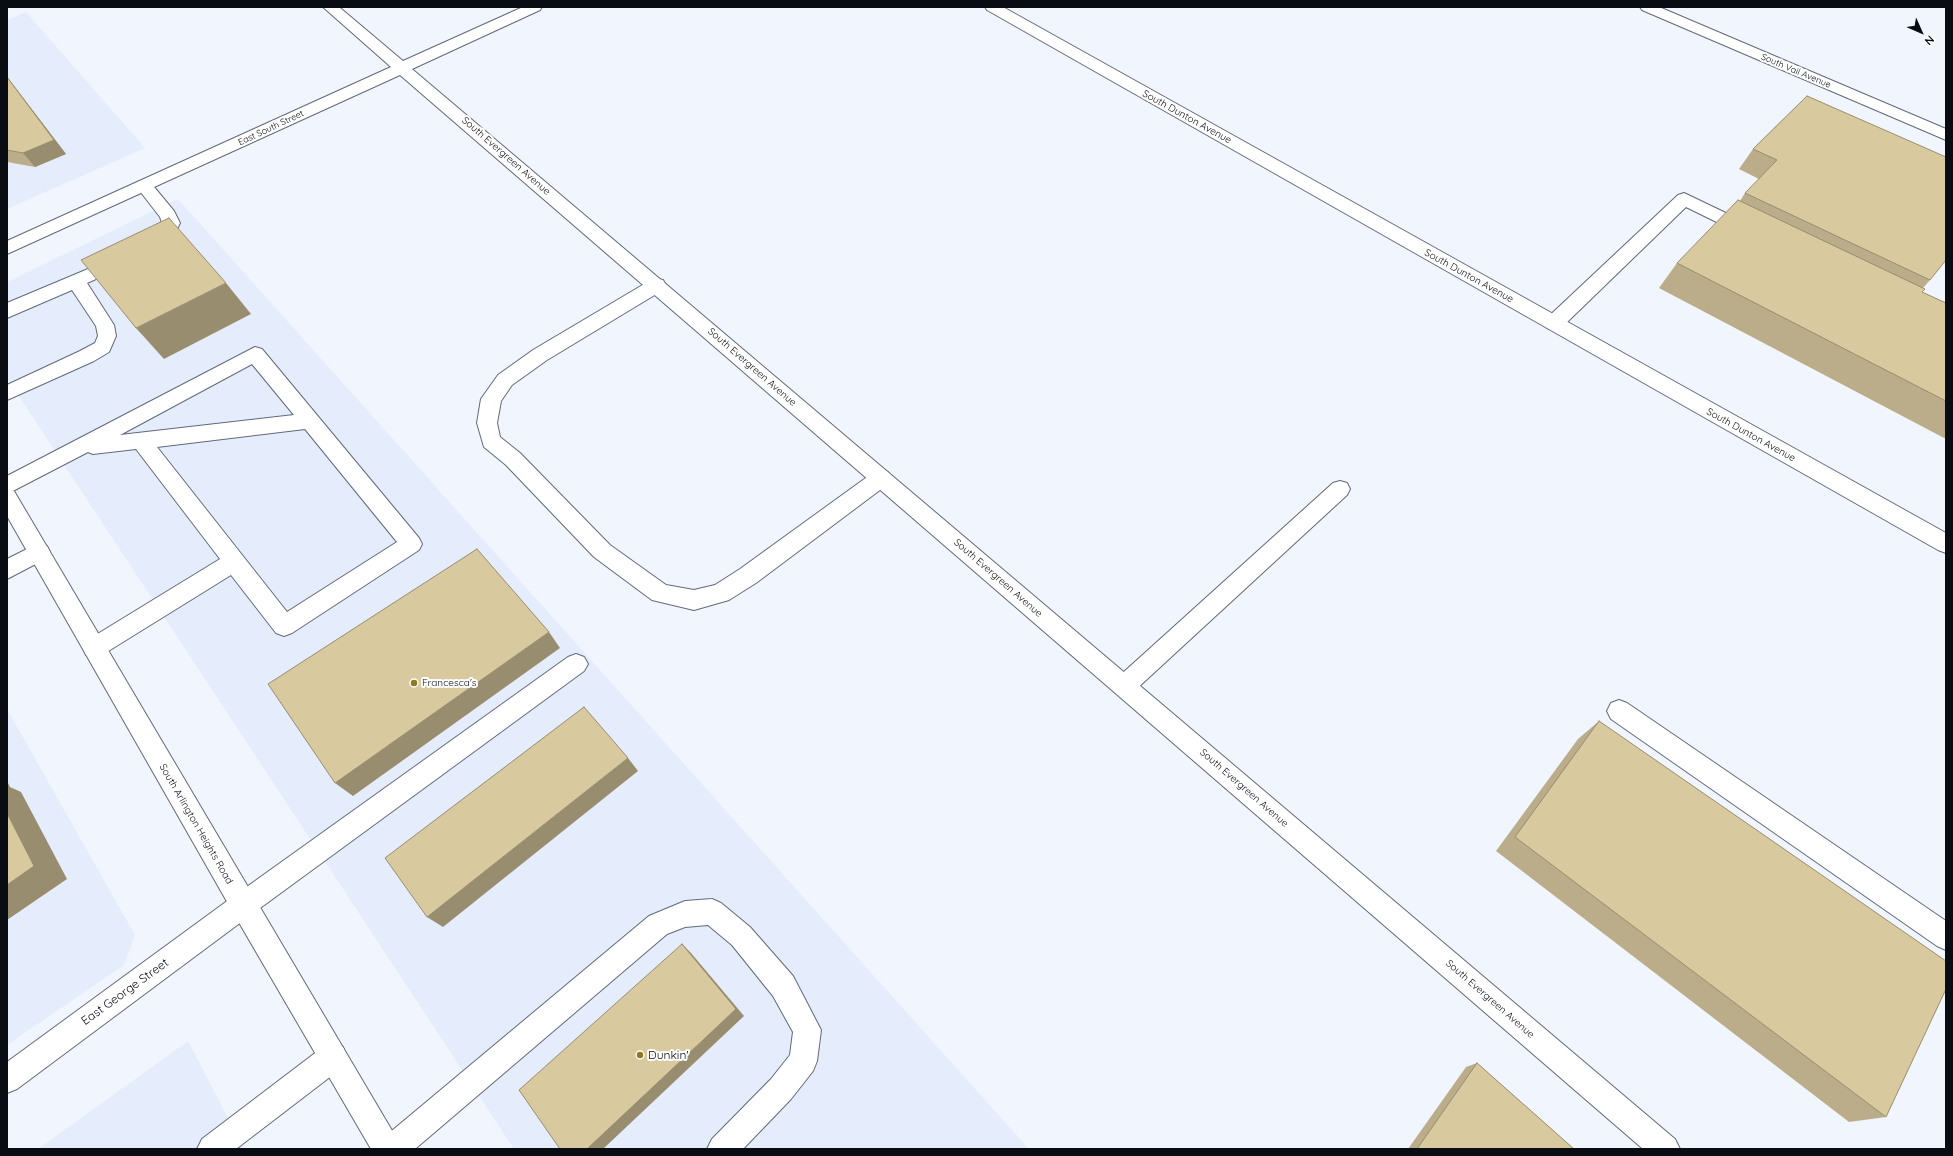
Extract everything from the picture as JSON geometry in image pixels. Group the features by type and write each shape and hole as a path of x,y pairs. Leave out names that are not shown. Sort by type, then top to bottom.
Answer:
{"street":[{"name":"South Evergreen Avenue","path":"330,7 657,285 1124,686 1651,1144"},
{"name":"East South Street","path":"7,248 535,7"},
{"name":"South Dunton Avenue","path":"992,7 1946,544"},
{"name":"South Vail Avenue","path":"1647,7 1946,134"},
{"path":"7,311 137,254 163,236 169,229 171,223 168,215 144,186"},
{"path":"1554,323 1684,199 1762,237"},
{"path":"7,393 87,356 102,347 107,336 105,325 76,281"},
{"path":"657,285 540,355 506,380 491,399 487,423 491,440 513,459 602,551 660,593 694,600 721,594 882,478"},
{"path":"7,486 256,354 411,544 284,626 235,560 141,441"},
{"path":"83,447 311,421"},
{"path":"1124,686 1340,489"},
{"name":"South Arlington Heights Road","path":"7,497 243,905 387,1149"},
{"path":"7,570 39,552"},
{"path":"94,648 235,560"},
{"name":"East George Street","path":"7,1079 243,905 576,664"},
{"path":"1619,711 1946,937"},
{"path":"392,1149 658,925 684,914 712,912 741,936 783,986 807,1030 803,1061 781,1089 722,1149"},
{"path":"212,1149 333,1057"}],"shaded area":[{"path":"26,12 145,148 7,209 7,20"},
{"path":"178,199 1029,1149 514,1149 7,378 7,282"},
{"path":"7,709 135,935 124,965 7,1045"},
{"path":"188,1041 244,1149 38,1149"}],"building":[{"path":"7,77 54,140 23,153 7,150"},
{"path":"1807,96 1946,157 1946,260 1930,280 1745,193 1777,160 1753,149"},
{"path":"1738,200 1925,289 1922,292 1946,303 1946,401 1677,263"},
{"path":"169,218 226,283 136,328 81,260"},
{"path":"477,549 549,632 335,783 268,684"},
{"path":"584,707 628,758 427,917 385,858"},
{"path":"1599,721 1946,961 1946,989 1886,1117 1515,837"},
{"path":"7,813 34,866 7,885"},
{"name":"Dunkin'","path":"682,944 736,1009 587,1149 560,1149 519,1090"},
{"path":"1477,1063 1574,1149 1417,1149"}],"place":[{"name":"Francesca's","path":"414,683"},
{"name":"Dunkin'","path":"640,1055"}]}
